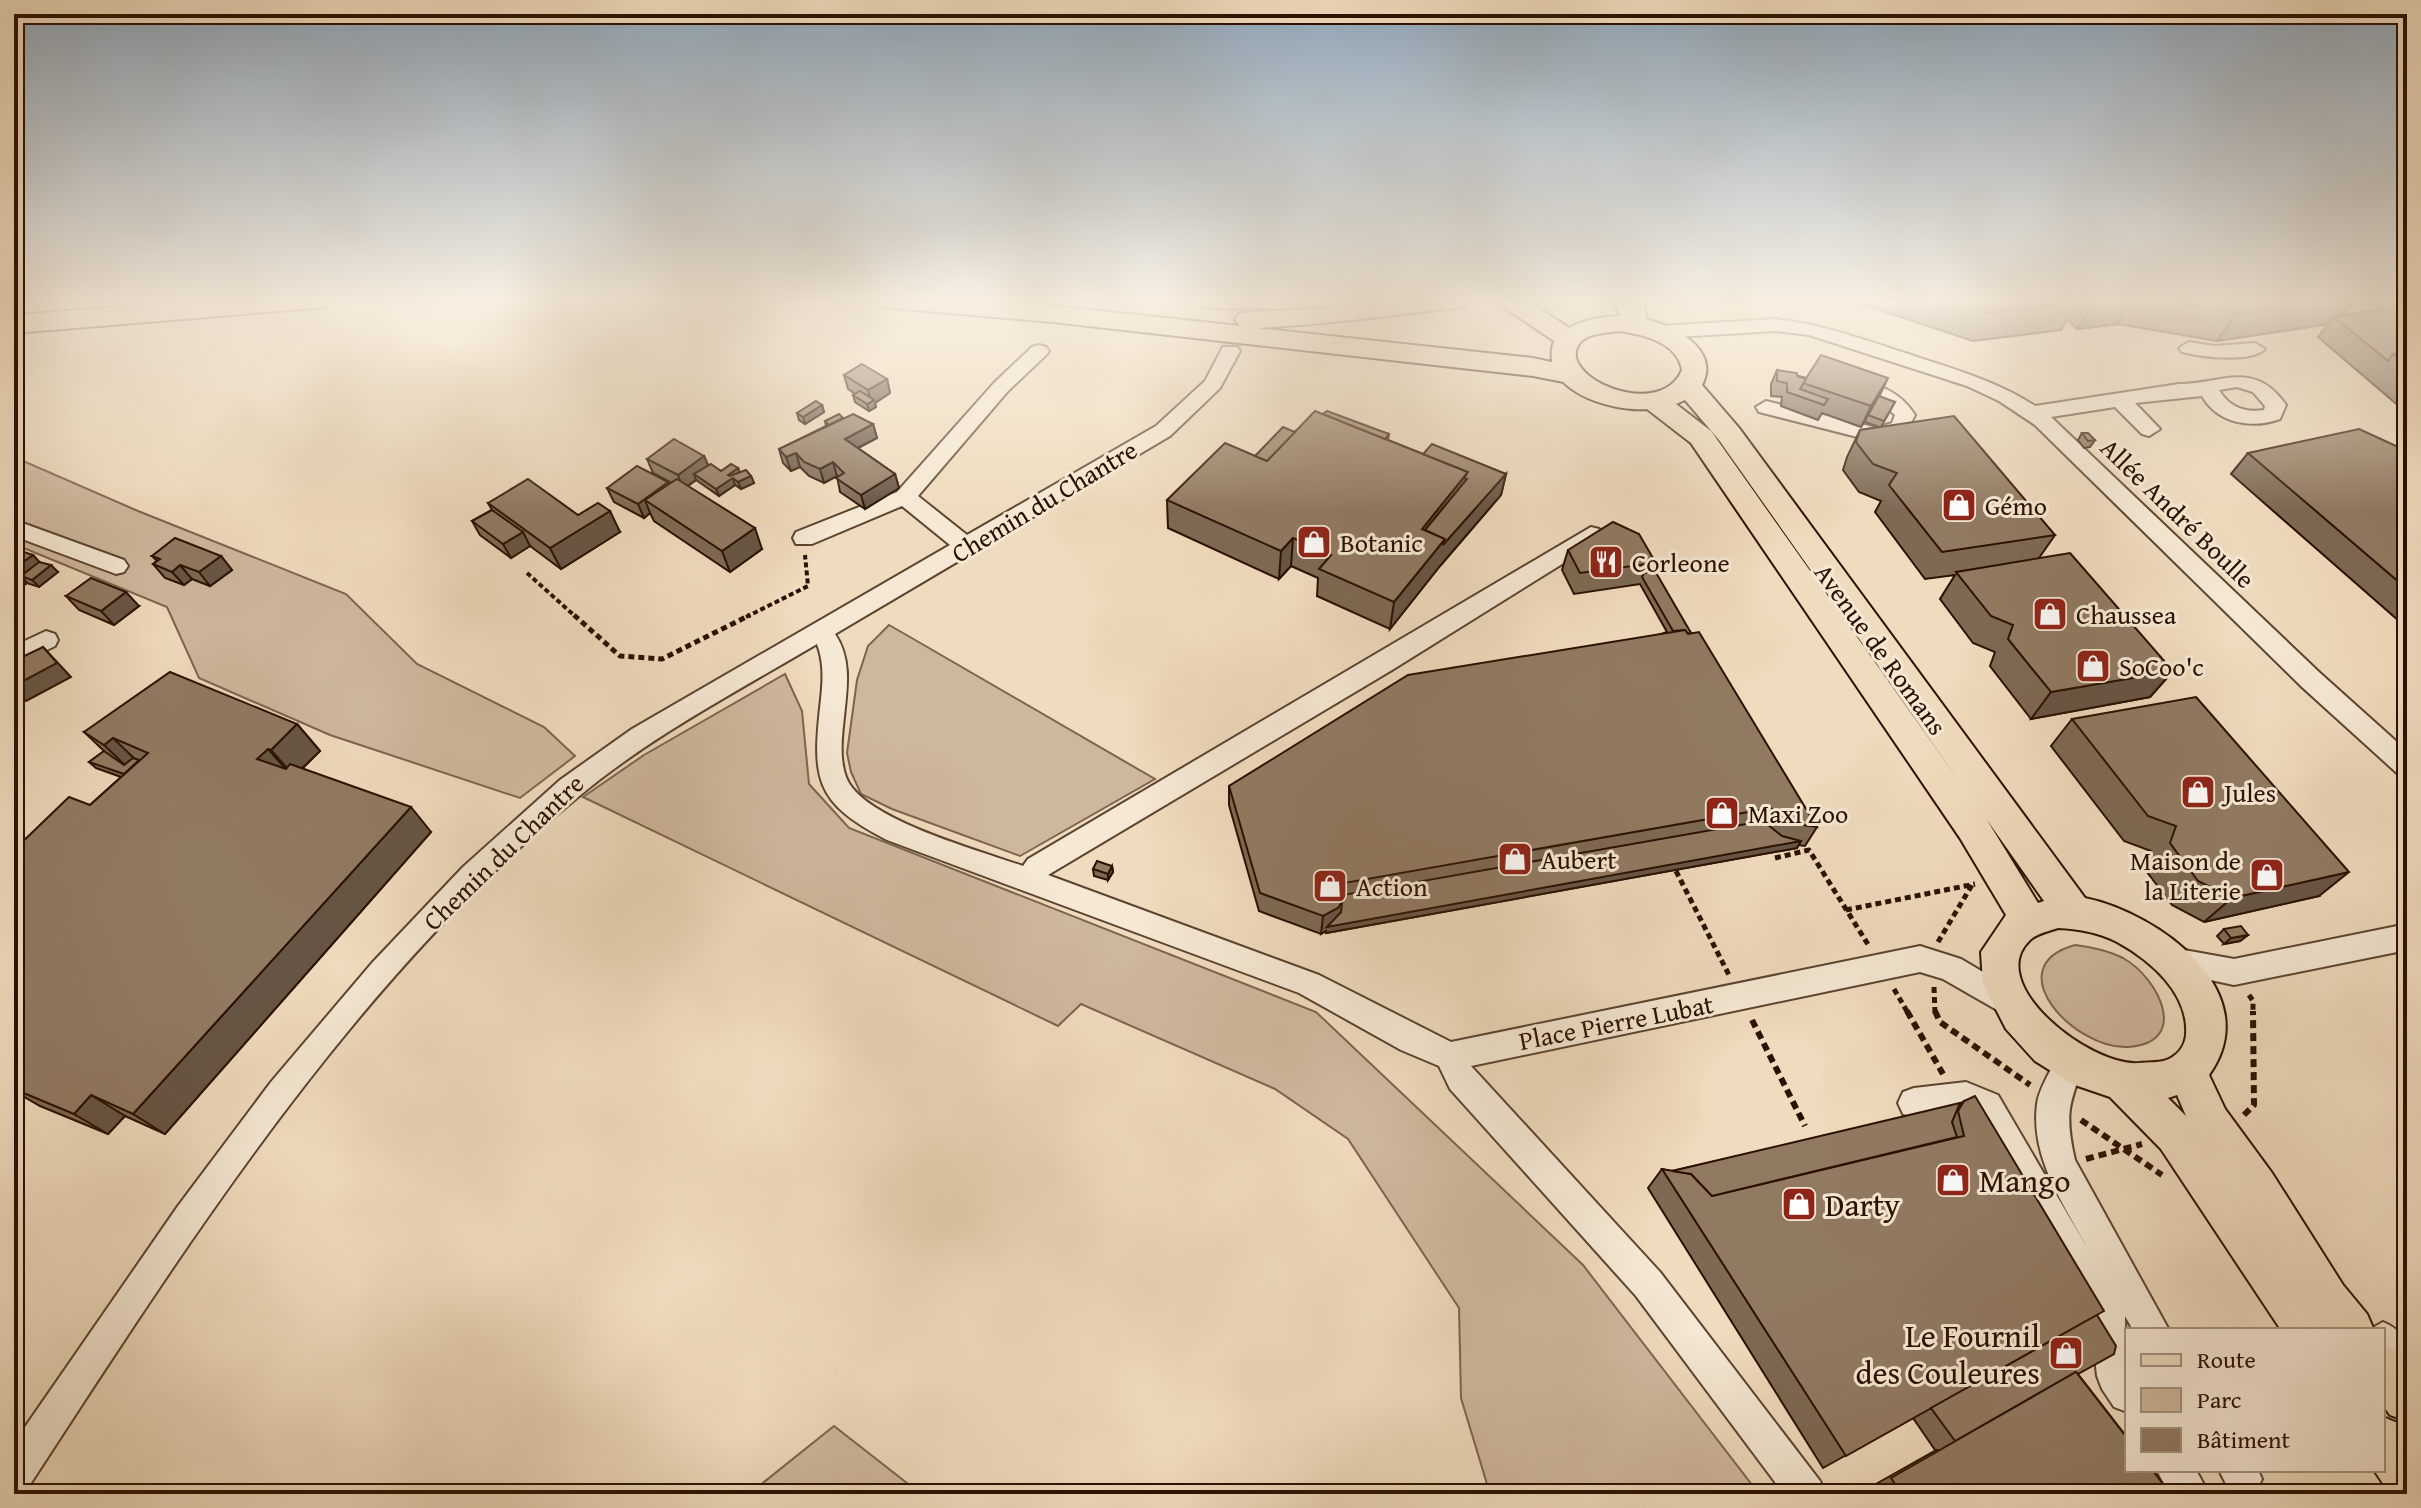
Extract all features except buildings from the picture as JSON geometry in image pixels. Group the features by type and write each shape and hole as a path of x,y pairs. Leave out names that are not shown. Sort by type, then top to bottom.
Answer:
{"highway":[{"path":"1550,370 1569,374"}],"main road":[{"path":"1567,370 1590,391 1621,401 1653,401 1673,396 1689,371"},
{"name":"Avenue de Romans","path":"1689,371 1729,434 2073,912"},
{"name":"Avenue de Romans","path":"1653,401 1701,437 1973,828 2028,919"},
{"path":"2073,912 2099,917 2125,927 2151,942 2173,961 2191,984 2203,1009 2206,1027 2198,1059 2186,1071 2159,1082 2123,1082 2096,1075 2070,1063 2026,1027 2011,1005 1999,972 2004,942 2014,929 2028,919 2041,914 2073,912"},
{"path":"2186,1071 2210,1123 2257,1188 2327,1301 2349,1328"},
{"path":"2123,1082 2176,1135 2307,1328"},
{"path":"2385,1370 2407,1398"},
{"path":"2385,1444 2407,1477"}],"street":[{"path":"804,538 905,497 950,444 1020,370"},
{"name":"Chemin du Chantre","path":"14,1476 236,1151 326,1036 470,877 531,819 589,770 730,682 1163,431 1213,384 1220,370"},
{"name":"Allée André Boulle","path":"1938,370 1974,382 2033,413 2311,680 2407,767"},
{"path":"2229,370 2238,381"},
{"path":"1766,407 1877,435 1894,432 1904,422 1902,409 1886,396 1833,372 1870,373"},
{"path":"2033,413 2179,390 2209,390 2218,382 2238,381 2268,394 2276,405 2273,414 2259,418 2236,414 2216,403 2209,390"},
{"path":"2119,399 2149,429"},
{"path":"905,497 967,547"},
{"path":"14,528 116,566"},
{"path":"1028,880 1038,867 1383,664 1591,535"},
{"path":"821,631 830,645 835,662 828,769 845,801 877,824 1309,984 1412,1040 1450,1056 1461,1079 1648,1284 1807,1494"},
{"path":"14,657 46,640"},
{"path":"2173,961 2234,972 2407,937"},
{"name":"Place Pierre Lubat","path":"1450,1056 1920,959 1942,966 2000,957"},
{"path":"1942,966 2011,1005"},
{"path":"2203,1009 2234,972"},
{"path":"2070,1063 2053,1102 2053,1134 2060,1165 2151,1328"},
{"path":"1914,1103 1966,1097 1987,1106 2108,1315 2115,1376 2125,1391"},
{"path":"2257,1188 2373,1328"},
{"path":"2385,1341 2407,1368"},
{"path":"2176,1472 2190,1494"}],"path":[{"path":"527,573 620,656 662,659 808,586 804,538"},
{"path":"1964,871 1972,884"},
{"path":"1846,910 1972,884"},
{"path":"1972,884 1936,946 1942,966 1935,1012 1940,1022 2124,1149"},
{"path":"2234,972 2253,1001 2254,1105 2246,1115"}],"green space":[{"path":"14,457 138,511 346,594 417,664 544,727 575,756 520,798 330,735 199,678 167,607 14,544"},
{"path":"889,625 1155,779 1020,856 892,809 861,794 847,753 857,680 868,646"},
{"path":"785,674 802,711 809,784 849,828 1316,1012 1583,1265 1759,1494 1490,1494 1461,1398 1459,1308 1348,1139 1275,1089 1081,1004 1058,1026 583,797 644,755"},
{"path":"2075,945 2111,953 2136,967 2148,980 2163,1008 2164,1022 2159,1034 2147,1043 2128,1047 2107,1044 2067,1022 2052,1005 2043,988 2042,971 2052,956"},
{"path":"834,1426 921,1494 749,1494"}],"place":[{"name":"Gémo","path":"1959,505"},
{"name":"Botanic","path":"1314,542"},
{"name":"Corleone","path":"1606,562"},
{"name":"Chaussea","path":"2050,614"},
{"name":"SoCoo'c","path":"2093,666"},
{"name":"Jules","path":"2198,792"},
{"name":"Maxi Zoo","path":"1722,813"},
{"name":"Aubert","path":"1515,859"},
{"name":"Maison de la Literie","path":"2267,875"},
{"name":"Action","path":"1330,886"},
{"name":"Mango","path":"1953,1180"},
{"name":"Darty","path":"1799,1204"},
{"name":"Le Fournil des Couleures","path":"2066,1353"}]}
